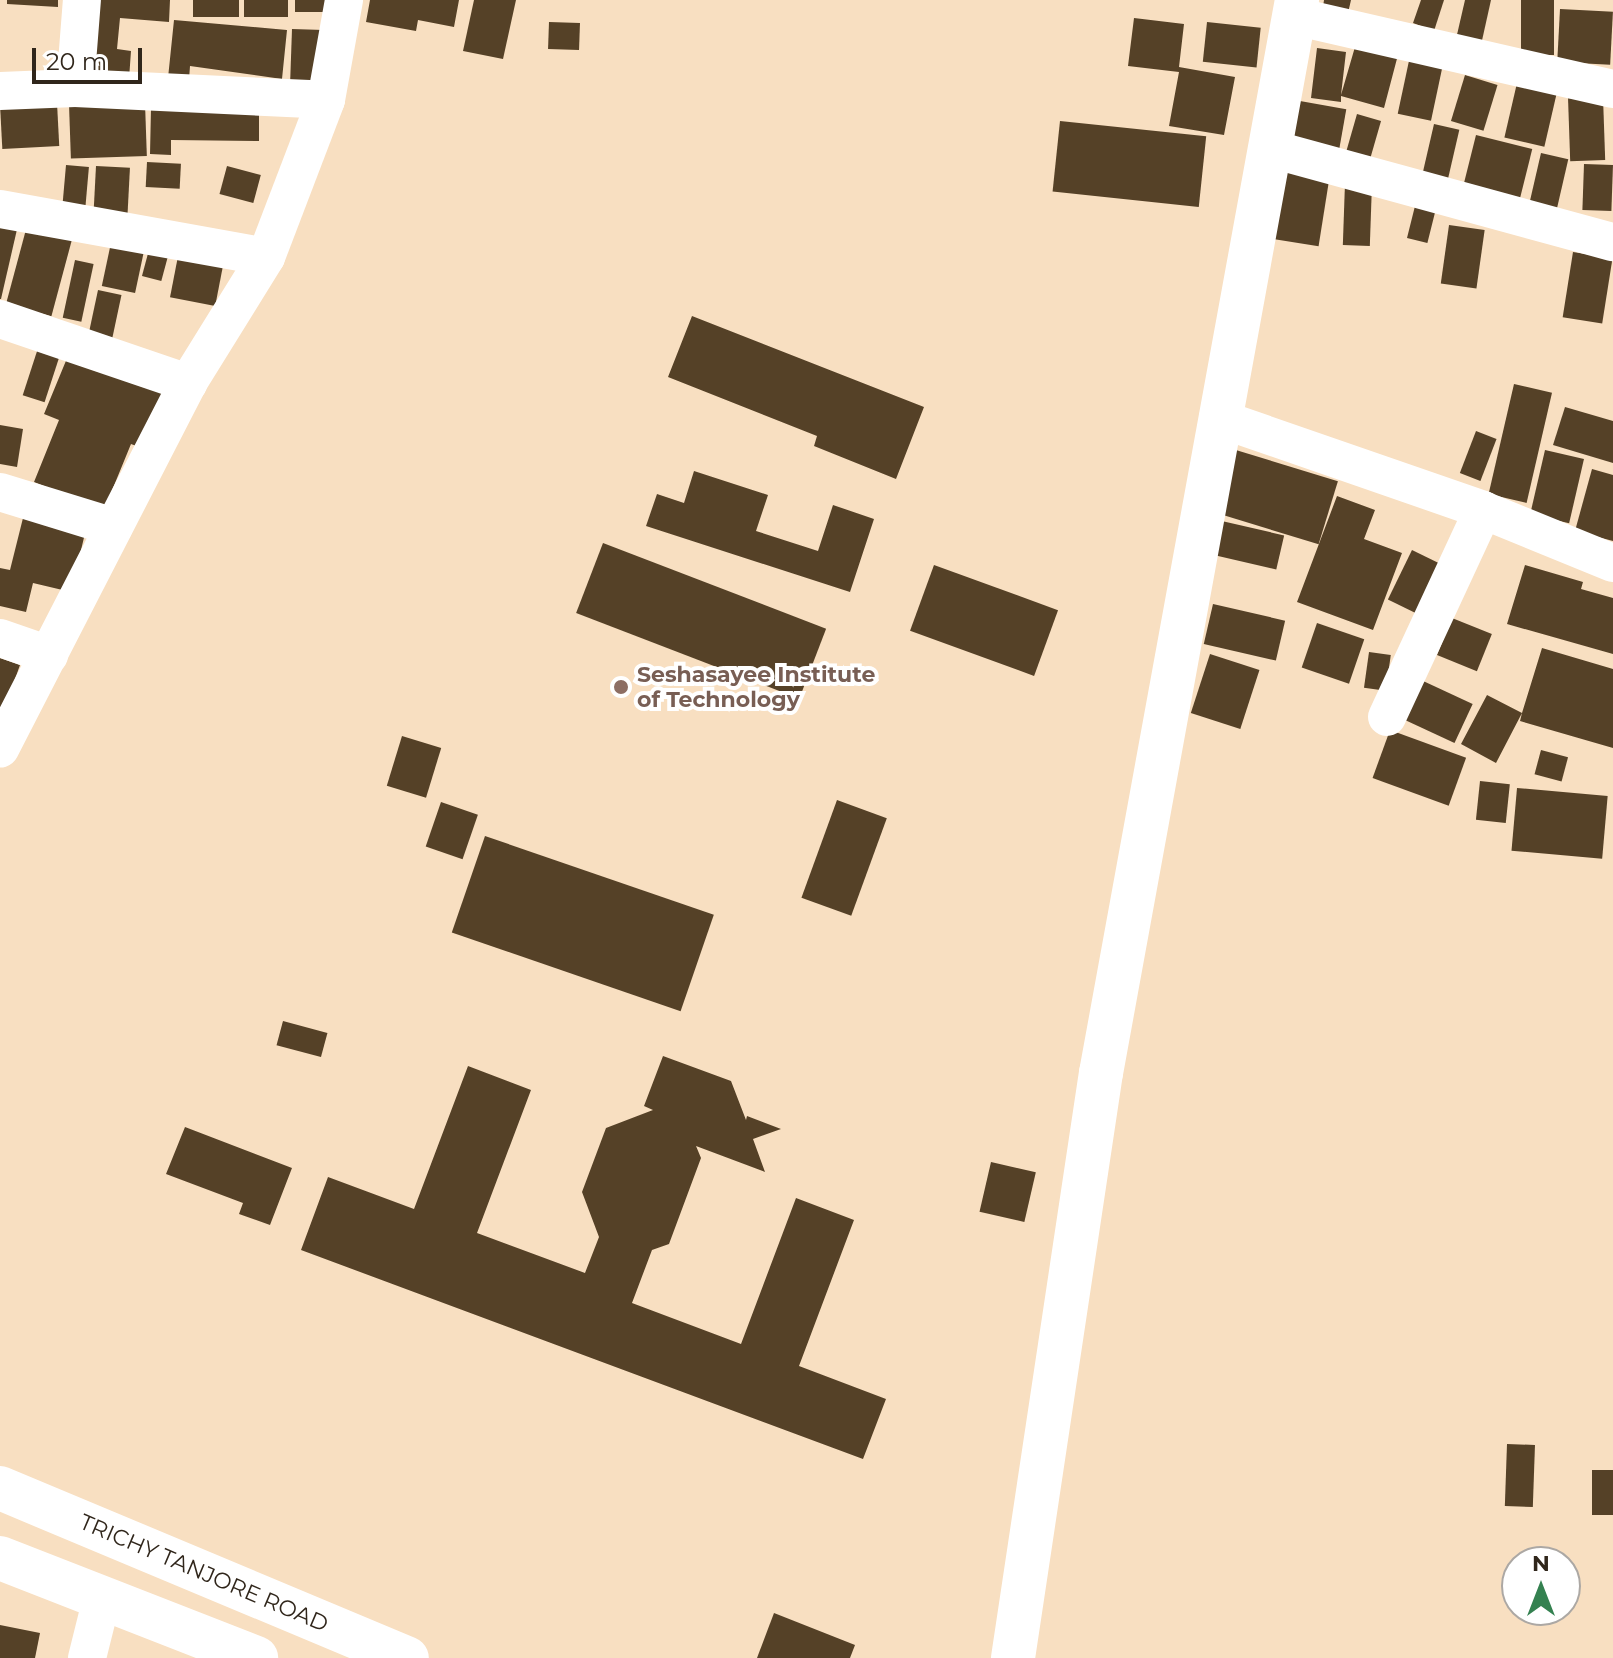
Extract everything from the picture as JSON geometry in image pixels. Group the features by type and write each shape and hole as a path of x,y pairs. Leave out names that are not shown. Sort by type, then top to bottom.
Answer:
{"main road":[{"path":"1013,1658 1101,1073 1218,418 1272,149 1296,8"},
{"name":"TRICHY TANJORE ROAD","path":"0,1488 407,1658"},
{"path":"0,1558 256,1658"}],"street":[{"path":"75,88 82,0"},
{"path":"2,741 188,383 266,257 326,100 344,0"},
{"path":"1296,8 1613,89"},
{"path":"0,91 75,88 326,100"},
{"path":"1272,149 1613,242"},
{"path":"0,209 266,257"},
{"path":"0,319 188,383"},
{"path":"1218,418 1483,510 1613,563"},
{"path":"0,492 114,527"},
{"path":"1387,717 1483,510"},
{"path":"0,638 49,655"},
{"path":"87,1658 102,1598"}],"building":[{"path":"7,0 58,0 58,7 7,4"},
{"path":"92,0 170,0 169,22 120,18 117,49 131,51 129,79 86,76"},
{"path":"193,0 239,0 239,17 193,17"},
{"path":"244,0 288,0 288,17 244,17"},
{"path":"295,0 331,0 331,12 295,12"},
{"path":"370,0 459,0 454,27 418,20 416,31 366,22"},
{"path":"474,0 516,0 503,59 463,51"},
{"path":"1324,0 1351,0 1348,13 1323,7"},
{"path":"1421,0 1444,0 1434,31 1413,23"},
{"path":"1465,0 1491,0 1481,45 1456,39"},
{"path":"1521,0 1554,0 1554,55 1521,55"},
{"path":"1560,9 1613,12 1610,65 1557,62"},
{"path":"1134,18 1184,24 1179,67 1235,77 1224,135 1169,126 1179,72 1128,66"},
{"path":"174,20 287,30 282,79 190,66 189,80 168,78"},
{"path":"549,22 580,23 579,50 548,49"},
{"path":"1207,22 1261,28 1257,67 1203,62"},
{"path":"292,29 324,30 322,87 290,86"},
{"path":"1357,40 1399,51 1384,108 1341,96 1341,102 1311,98 1317,48 1346,52 1341,95"},
{"path":"1410,56 1443,63 1431,121 1398,114"},
{"path":"1465,75 1498,85 1483,131 1451,121"},
{"path":"1517,83 1557,92 1544,147 1504,138"},
{"path":"1603,97 1605,160 1570,161 1568,98"},
{"path":"1300,101 1346,109 1339,152 1293,143"},
{"path":"57,103 59,146 2,149 0,106"},
{"path":"145,103 147,156 71,159 69,106"},
{"path":"151,108 259,109 259,141 171,140 171,155 150,154"},
{"path":"1357,114 1381,121 1368,165 1344,158"},
{"path":"1060,121 1206,136 1199,207 1053,192"},
{"path":"1434,124 1459,130 1446,186 1421,181"},
{"path":"1476,135 1532,149 1518,204 1462,190"},
{"path":"1541,153 1568,159 1556,211 1529,205"},
{"path":"147,162 181,164 180,189 146,187"},
{"path":"1584,164 1613,165 1611,211 1582,210"},
{"path":"66,165 89,167 85,216 62,214"},
{"path":"96,166 130,168 127,219 93,217"},
{"path":"227,166 261,175 253,203 219,194"},
{"path":"1278,170 1329,178 1319,246 1267,238"},
{"path":"1345,183 1372,184 1370,246 1343,245"},
{"path":"1415,206 1435,211 1427,243 1407,238"},
{"path":"0,221 18,225 1,299 0,299"},
{"path":"28,222 73,234 51,316 6,304"},
{"path":"1449,225 1485,230 1476,288 1441,283"},
{"path":"112,238 145,245 135,293 102,286"},
{"path":"150,246 169,251 161,281 142,276"},
{"path":"179,251 224,260 215,306 170,297"},
{"path":"1573,252 1613,258 1602,323 1563,317"},
{"path":"75,260 94,264 81,322 63,318"},
{"path":"98,290 121,295 112,338 89,333"},
{"path":"692,316 924,407 896,479 814,446 817,436 668,377"},
{"path":"40,342 62,349 45,402 23,395"},
{"path":"70,351 170,392 147,450 131,444 104,510 34,482 59,420 44,414"},
{"path":"1514,384 1552,393 1527,503 1489,494"},
{"path":"1565,407 1613,421 1613,463 1553,445"},
{"path":"0,425 23,429 17,467 0,464"},
{"path":"1476,431 1497,439 1480,481 1460,473"},
{"path":"1226,447 1338,481 1319,544 1207,510"},
{"path":"1545,450 1584,459 1569,523 1530,514"},
{"path":"1592,469 1613,475 1613,541 1575,531"},
{"path":"694,471 768,495 756,531 818,551 833,505 874,519 850,592 646,526 657,494 684,503"},
{"path":"1337,496 1375,510 1364,539 1402,553 1373,630 1297,602"},
{"path":"25,510 87,525 71,592 33,583 26,612 0,606 0,568 10,570"},
{"path":"1213,519 1284,535 1276,570 1205,553"},
{"path":"603,543 826,629 799,699 576,613"},
{"path":"1412,550 1445,566 1421,616 1388,599"},
{"path":"934,565 1058,610 1034,676 910,631"},
{"path":"1525,565 1583,582 1581,589 1613,598 1613,654 1507,624"},
{"path":"1213,604 1285,621 1276,661 1204,644"},
{"path":"1452,618 1492,634 1477,671 1437,655"},
{"path":"1317,623 1364,639 1349,684 1302,667"},
{"path":"1542,648 1613,669 1613,748 1520,721"},
{"path":"1369,652 1391,655 1386,691 1364,688"},
{"path":"1210,654 1259,670 1240,729 1191,713"},
{"path":"0,658 20,665 0,721"},
{"path":"1421,680 1473,704 1454,743 1403,719"},
{"path":"1487,695 1522,713 1496,763 1461,744"},
{"path":"1390,730 1466,758 1449,806 1373,778"},
{"path":"402,736 441,748 426,798 387,786"},
{"path":"1541,750 1568,757 1562,781 1535,774"},
{"path":"1480,781 1510,784 1506,823 1476,820"},
{"path":"1517,788 1608,796 1602,859 1512,851"},
{"path":"837,800 887,818 851,916 801,898"},
{"path":"441,802 478,815 463,859 426,846"},
{"path":"485,836 714,915 681,1011 452,932"},
{"path":"283,1021 327,1033 321,1057 277,1045"},
{"path":"663,1056 731,1081 746,1120 747,1116 781,1129 753,1139 765,1172 696,1146 701,1158 669,1244 652,1250 632,1303 741,1344 796,1198 854,1220 799,1366 886,1399 863,1459 301,1250 328,1177 414,1209 468,1066 531,1090 477,1233 585,1273 599,1237 582,1192 606,1128 653,1110 644,1106"},
{"path":"185,1127 292,1168 270,1225 239,1214 243,1203 166,1174"},
{"path":"991,1162 1036,1172 1024,1222 980,1212"},
{"path":"1507,1444 1535,1445 1533,1507 1505,1506"},
{"path":"1592,1470 1613,1470 1613,1515 1592,1515"},
{"path":"774,1613 855,1645 850,1658 757,1658"},
{"path":"0,1625 40,1633 35,1658 0,1658"}],"place":[{"name":"Seshasayee Institute of Technology","path":"621,687"}]}
